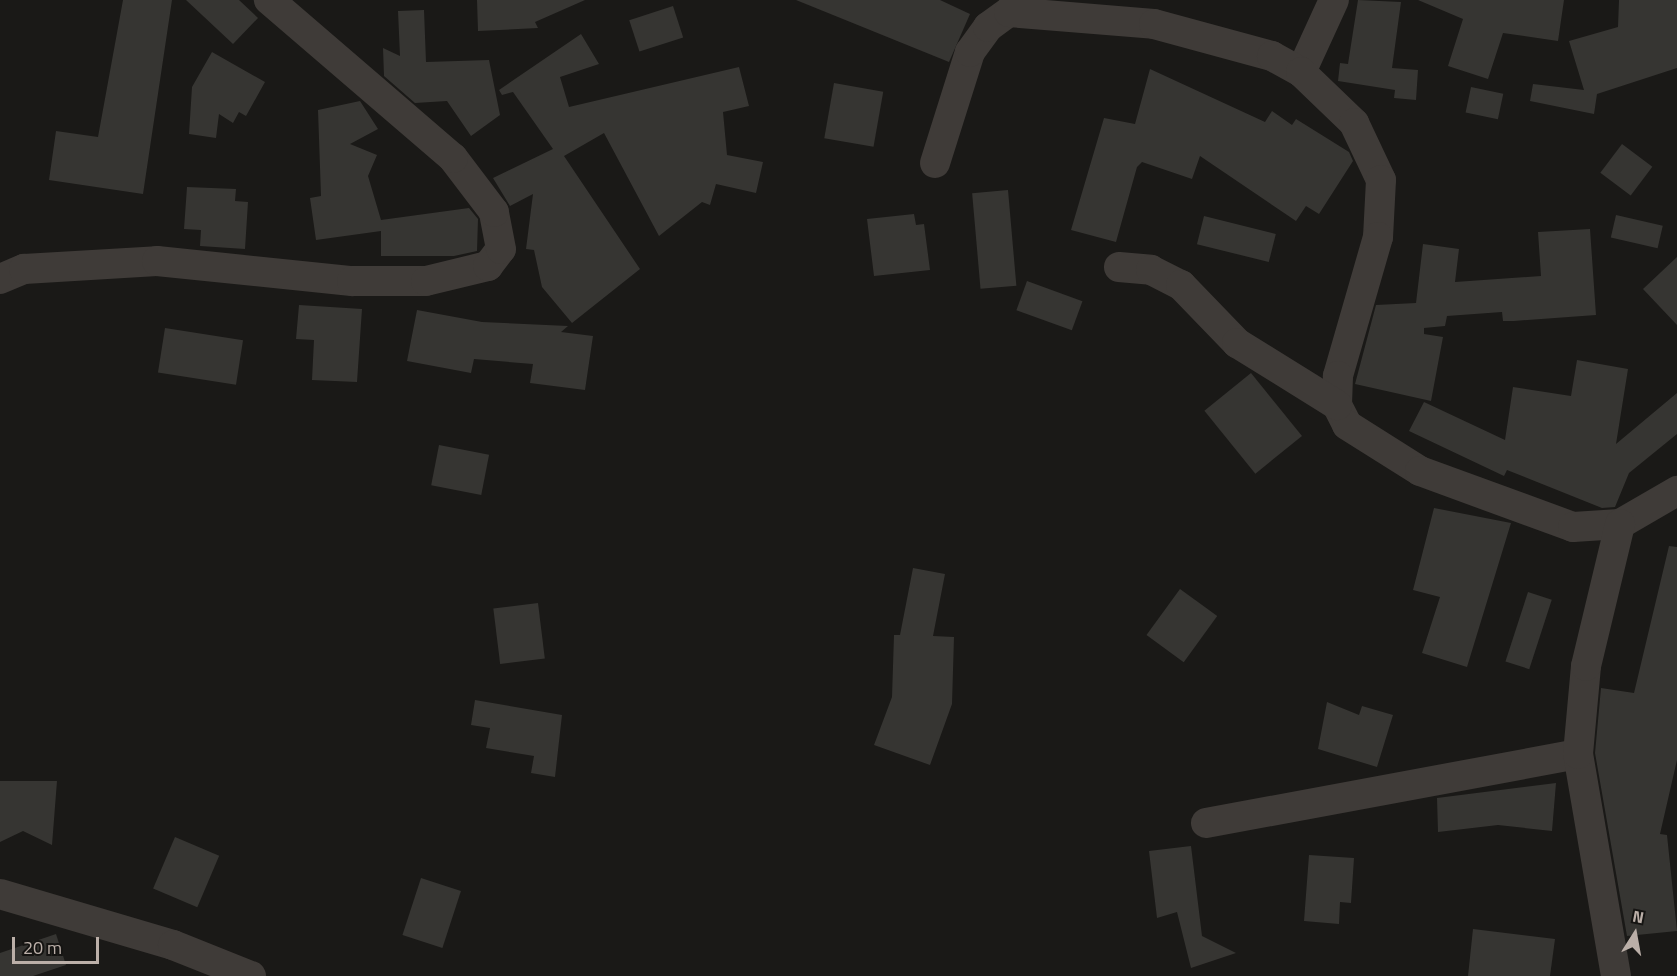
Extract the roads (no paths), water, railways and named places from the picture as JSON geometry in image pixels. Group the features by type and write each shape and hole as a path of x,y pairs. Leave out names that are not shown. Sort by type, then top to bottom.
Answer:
{"street":[{"path":"0,279 24,269 156,261 352,281 426,281 488,266 501,249 494,212 453,158 269,0"},
{"path":"1026,0 1055,14"},
{"path":"1301,72 1334,0"},
{"path":"935,164 957,83 980,37 1009,12 1055,14 1204,34 1272,56 1301,72 1363,133 1381,180 1378,237 1338,376 1337,405 1347,425 1369,443 1420,471 1541,519 1593,529 1620,524 1677,491"},
{"path":"1119,267 1164,274 1195,296 1238,343 1337,405"},
{"path":"1616,976 1578,754 1586,666 1620,524"},
{"path":"1206,823 1578,754"},
{"path":"0,894 173,945 251,976"}]}
